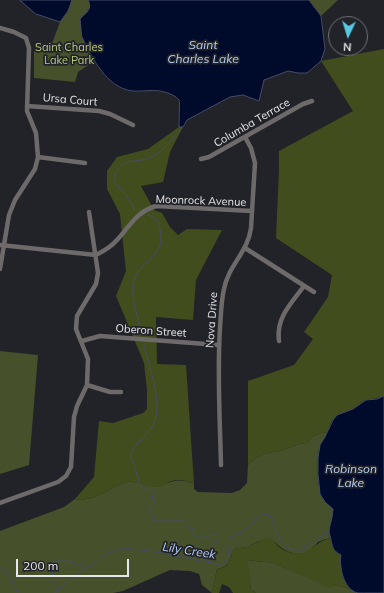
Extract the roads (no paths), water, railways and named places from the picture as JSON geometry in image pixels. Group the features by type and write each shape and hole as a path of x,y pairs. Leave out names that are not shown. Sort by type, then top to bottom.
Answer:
{"street":[{"path":"0,28 14,32 26,38 29,48 27,111 36,133 38,157 35,169 14,200 2,245 0,269"},
{"name":"Columba Terrace","path":"201,159 209,157 303,104 312,101"},
{"name":"Ursa Court","path":"27,106 99,111 133,124"},
{"name":"Nova Drive","path":"222,465 218,374 219,345 225,284 229,273 245,248 250,234 252,211 254,158 245,137"},
{"path":"38,157 85,163"},
{"name":"Moonrock Avenue","path":"96,255 110,247 135,217 148,208 156,206 252,211"},
{"path":"0,503 58,482 67,475 70,470 72,463 74,417 87,385 88,359 76,329 77,316 96,284 98,273 89,212"},
{"path":"2,245 96,255"},
{"path":"245,248 314,292"},
{"path":"279,341 278,331 282,315 304,286"},
{"name":"Oberon Street","path":"82,341 100,336 219,345"},
{"path":"87,385 110,392 121,392"}],"water":[{"path":"20,0 72,0 68,11 60,22 36,14"},
{"name":"Saint Charles Lake","path":"88,0 309,0 321,16 325,49 321,61 307,73 288,71 264,80 259,101 243,95 230,97 187,120 183,127 179,127 179,100 177,98 168,93 154,90 132,91 123,88 107,78 95,62 82,37 80,19 90,6"},
{"name":"Robinson Lake","path":"384,396 384,593 358,593 349,588 346,583 342,572 341,555 335,551 332,545 329,531 333,509 325,502 320,494 318,458 320,445 337,415 353,409 366,400 377,399"}],"waterway":[{"path":"135,210 128,198 114,181 114,175 120,167 128,162 150,158 169,143 182,127"},
{"path":"141,332 134,301 133,283 137,273 156,253 161,241 158,222 154,218 147,215"},
{"path":"144,345 156,392 157,412 153,426 135,447 132,452 131,459 135,466 140,485 146,490 154,490 152,498 155,502 149,507 154,521 184,521 190,528 193,529 193,534 201,538 217,535 218,538 208,553 208,561"},
{"name":"Lily Creek","path":"55,593 82,570 93,564 105,554 124,548 157,552 216,564 225,562 228,557 230,537 245,530 258,517 264,514 270,516 280,540 292,549 303,550 315,539 329,532"},
{"path":"57,591 52,572 53,561 67,561 85,566"},
{"path":"0,569 7,572 18,593"}],"park label":[{"name":"Saint Charles Lake Park","path":"69,54"}]}
